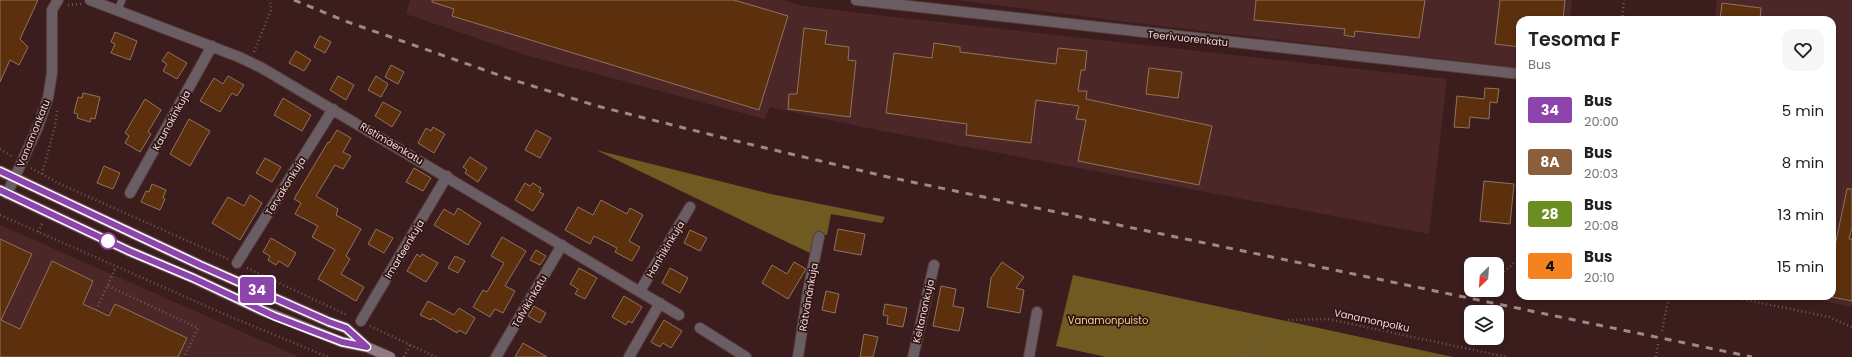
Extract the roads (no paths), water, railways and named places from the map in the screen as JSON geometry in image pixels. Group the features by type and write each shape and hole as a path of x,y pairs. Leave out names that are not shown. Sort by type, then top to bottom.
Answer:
{"main road":[{"path":"0,171 214,272 346,328 367,347"},
{"path":"4,192 129,251 193,278 268,313 342,342 367,347 390,357"}],"street":[{"name":"Teerivuorenkatu","path":"856,0 1516,74"},
{"name":"Ristimäenkatu","path":"89,3 118,10 250,61 447,176 679,315"},
{"name":"Vanamonkatu","path":"4,192 22,163 37,129 48,98 52,73 52,10 61,4"},
{"name":"Kaunokinkuja","path":"130,194 212,46"},
{"name":"Tervakonkuja","path":"237,263 333,109"},
{"name":"Imarteenkuja","path":"361,321 447,176"},
{"name":"Hanhikinkuja","path":"640,291 690,207"},
{"name":"Rätvänänkuja","path":"798,357 808,291 819,238"},
{"name":"Talvikinkatu","path":"496,357 562,245"},
{"name":"Keltanonkuja","path":"913,357 934,265"},
{"path":"629,357 660,303"},
{"path":"1029,357 1037,312"},
{"path":"700,328 746,357"}],"lane":[{"path":"118,10 122,0"}],"railway":[{"path":"294,0 345,21 510,79 597,106 732,140 888,177 1752,357"}],"park label":[{"name":"Vanamonpuisto","path":"1108,320"}]}
